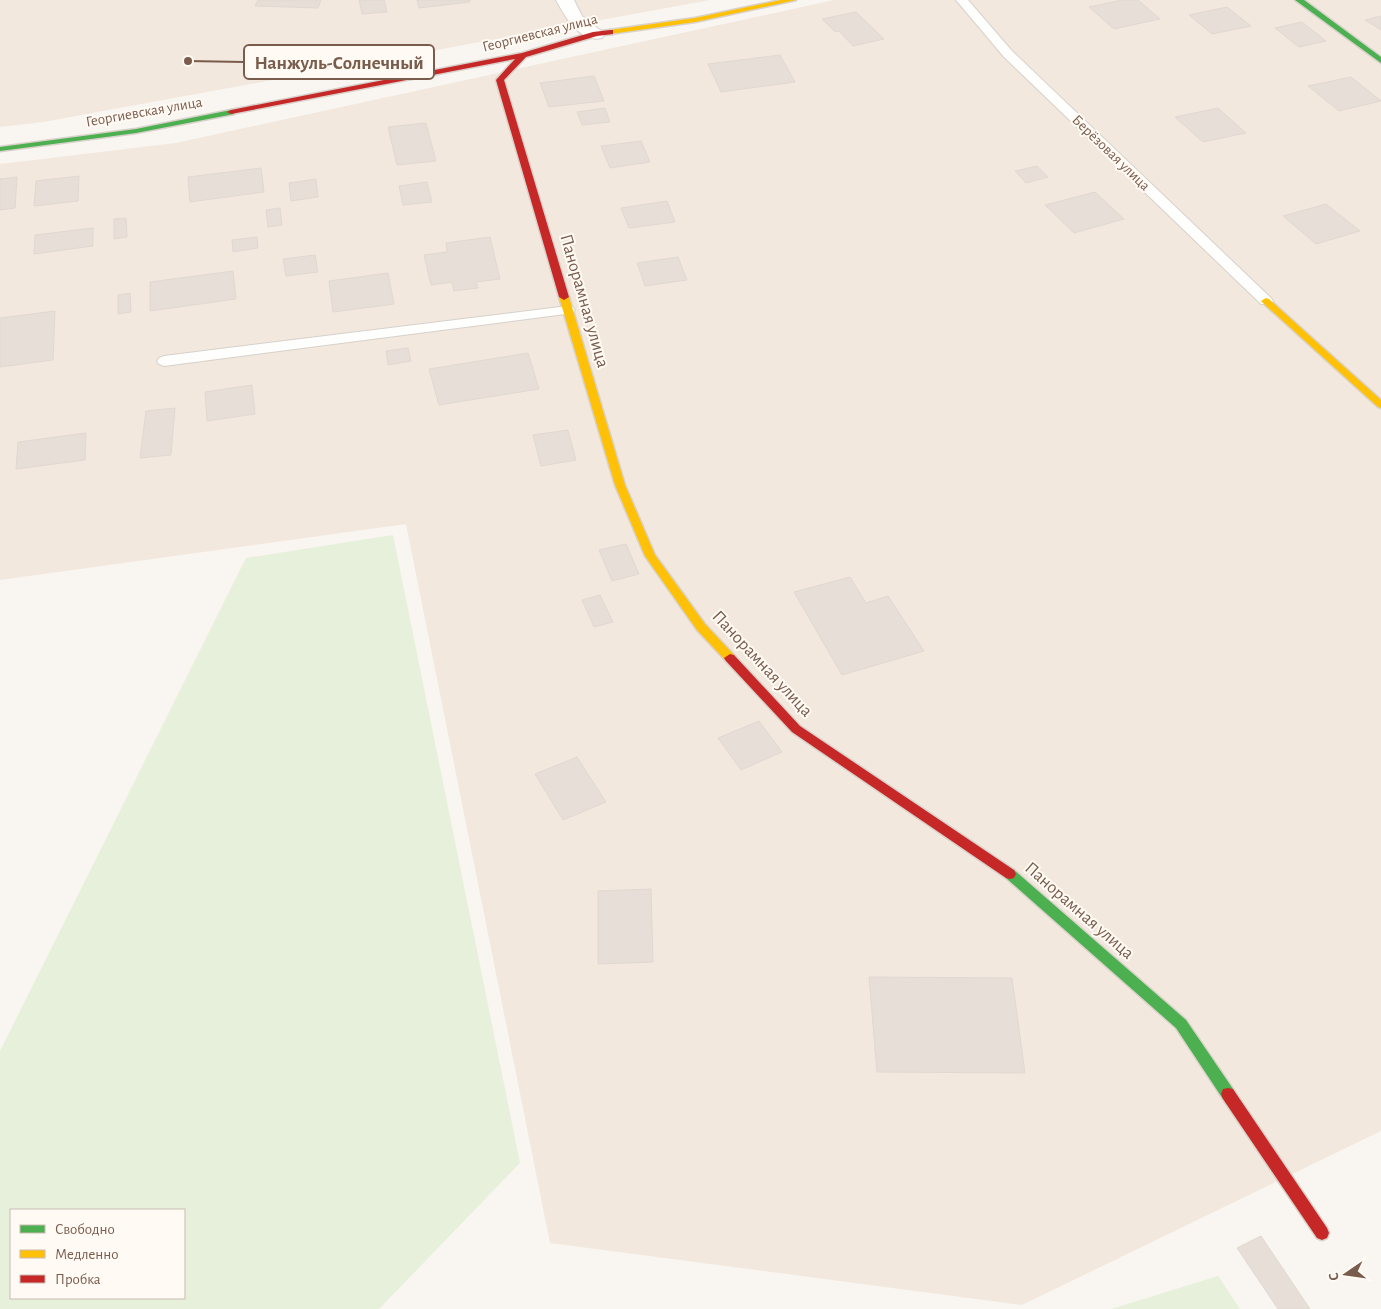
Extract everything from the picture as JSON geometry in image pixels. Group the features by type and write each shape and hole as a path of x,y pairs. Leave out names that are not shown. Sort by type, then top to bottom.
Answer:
{"street":[{"path":"565,0 575,19 596,34"},
{"name":"Георгиевская улица","path":"0,149 136,130 523,55 596,34 695,20 792,0"},
{"path":"1299,0 1381,61"},
{"name":"Панорамная улица","path":"523,55 500,80 620,484 650,556 701,627 796,729 1006,871 1181,1024 1322,1233"},
{"path":"1266,301 1381,405"}],"lane":[{"name":"Берёзовая улица","path":"962,0 1008,54 1266,301"},
{"path":"164,361 568,310"}],"shaded area":[{"path":"0,0 710,0 43,122 0,127"},
{"path":"834,0 1381,0 1381,1131 1022,1305 550,1243 406,524 0,580 0,164 176,143"}],"green space":[{"path":"393,535 520,1163 379,1309 0,1309 0,1051 246,558"},
{"path":"1218,1276 1240,1309 1111,1309"}],"building":[{"path":"258,0 321,0 318,8 255,6"},
{"path":"359,0 384,0 387,12 362,14"},
{"path":"417,0 470,0 470,2 419,8"},
{"path":"1122,0 1138,0 1160,19 1114,29 1089,7"},
{"path":"1227,7 1251,26 1212,34 1189,15"},
{"path":"856,12 884,39 853,46 839,31 835,32 822,19"},
{"path":"1381,16 1381,30 1365,20"},
{"path":"1302,22 1326,41 1299,47 1275,28"},
{"path":"780,55 795,82 721,92 708,64"},
{"path":"594,76 604,101 549,107 540,83"},
{"path":"1351,77 1381,101 1339,111 1308,86"},
{"path":"605,108 610,122 582,125 577,112"},
{"path":"1218,108 1246,133 1203,142 1175,117"},
{"path":"426,123 436,161 397,165 388,127"},
{"path":"641,141 650,162 610,168 601,146"},
{"path":"1037,166 1048,177 1026,183 1015,171"},
{"path":"261,168 264,192 190,202 188,177"},
{"path":"79,176 78,201 34,206 36,181"},
{"path":"17,177 15,208 0,210 0,179"},
{"path":"316,179 318,197 291,201 289,183"},
{"path":"427,182 432,202 403,205 399,186"},
{"path":"1095,192 1124,219 1074,233 1045,205"},
{"path":"667,201 675,222 629,228 621,208"},
{"path":"1326,204 1360,231 1316,244 1283,216"},
{"path":"280,208 282,225 268,227 266,210"},
{"path":"126,218 127,237 114,239 114,219"},
{"path":"93,228 93,246 34,254 35,235"},
{"path":"257,237 258,248 233,252 232,240"},
{"path":"490,237 500,279 476,282 478,288 454,291 452,282 431,285 424,255 447,252 446,243"},
{"path":"315,255 318,272 286,276 283,259"},
{"path":"678,257 687,280 645,286 637,263"},
{"path":"233,271 236,299 150,311 150,282"},
{"path":"388,273 394,304 333,312 329,281"},
{"path":"130,293 131,312 118,314 118,295"},
{"path":"55,311 53,360 0,367 0,318"},
{"path":"408,348 411,361 388,365 386,351"},
{"path":"528,353 539,389 439,405 429,369"},
{"path":"252,385 255,414 207,421 205,392"},
{"path":"175,408 171,455 140,458 146,411"},
{"path":"568,430 576,460 541,466 533,435"},
{"path":"86,433 85,460 16,469 18,442"},
{"path":"626,544 639,574 612,581 599,550"},
{"path":"850,577 866,603 888,596 924,651 842,675 794,592"},
{"path":"600,595 613,622 594,627 582,600"},
{"path":"759,721 782,752 741,770 718,738"},
{"path":"577,757 606,802 563,820 535,774"},
{"path":"651,889 653,962 598,964 598,891"},
{"path":"869,977 1012,978 1025,1073 877,1072"},
{"path":"1261,1236 1310,1309 1278,1309 1237,1248"}],"traffic: fast":[{"path":"1299,0 1381,61"},
{"path":"0,149 136,131 231,112"},
{"path":"1010,874 1181,1024 1228,1094"}],"traffic: slow":[{"path":"610,32 695,20 792,0"},
{"path":"564,297 620,485 650,556 701,627 730,658"},
{"path":"1266,301 1381,405"}],"traffic: jam":[{"path":"231,112 523,55 596,34 610,32"},
{"path":"523,55 500,80 564,297"},
{"path":"730,658 796,729 1010,874"},
{"path":"1228,1094 1322,1233"}],"place":[{"name":"Нанжуль-Солнечный","path":"188,61"}]}
